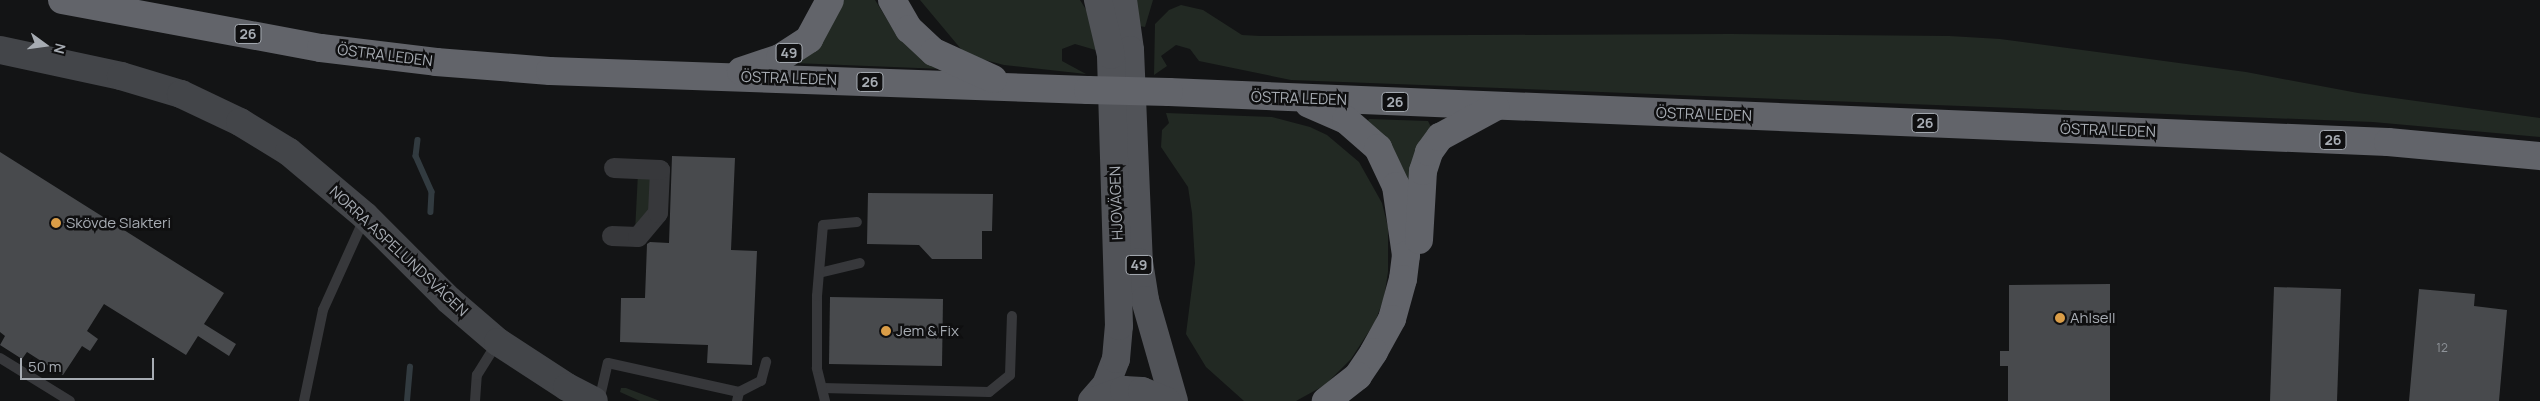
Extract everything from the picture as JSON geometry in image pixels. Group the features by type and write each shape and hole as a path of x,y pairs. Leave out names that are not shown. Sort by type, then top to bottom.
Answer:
{"highway":[{"name":"ÖSTRA LEDEN","path":"62,0 321,48 436,62 550,71 1168,92 2379,142 2540,156"},
{"name":"49","path":"725,76 780,58 809,40 830,0"},
{"path":"892,0 909,29 934,52 966,69 1016,87"},
{"path":"1293,98 1333,113 1364,133 1388,165 1402,210 1406,255 1403,279 1392,319 1358,376 1326,401"},
{"path":"1349,401 1366,387 1385,359 1402,324 1414,283 1420,194 1429,152 1440,137 1496,106"}],"main road":[{"name":"HJOVÄGEN","path":"1093,401 1106,385 1116,359 1119,326 1111,55 1098,0"},
{"name":"HJOVÄGEN","path":"1123,0 1130,50 1139,262 1145,300 1174,401"},
{"name":"49","path":"1093,401 1124,390 1142,390 1167,401"}],"street":[{"name":"NORRA ASPELUNDSVÄGEN","path":"0,50 120,76 182,94 240,122 289,152 365,216 449,300 498,342 566,387 594,401"},
{"path":"612,236 638,237 658,213 660,170 614,168"}],"lane":[{"path":"304,401 323,310 365,216"},
{"path":"825,401 817,368 819,274 823,225 857,222"},
{"path":"819,274 860,264"},
{"path":"822,388 989,392 1010,375 1012,316"},
{"path":"475,401 477,375 498,342"},
{"path":"0,358 70,401"},
{"path":"598,401 608,363 738,396 761,381 766,362"}],"shaded area":[{"path":"838,0 875,0 896,34 943,69 794,63"},
{"path":"920,0 1080,0 1090,16 1099,51 1075,44 1062,49 1062,61 1086,74 1004,65 966,55"},
{"path":"1133,0 1153,0 1145,27 1139,26"},
{"path":"1181,5 1203,10 1242,35 1260,36 1730,34 1949,36 2000,39 2246,72 2358,93 2540,118 2540,137 2373,122 1291,80 1199,61 1190,49 1176,45 1161,56 1167,66 1154,75 1155,24 1169,10"},
{"path":"1166,113 1272,117 1310,127 1327,135 1359,162 1382,203 1388,227 1388,272 1384,298 1375,322 1351,359 1325,385 1296,401 1244,401 1206,367 1186,334 1195,263 1192,213 1188,187 1161,147 1162,130 1169,123"},
{"path":"1369,119 1428,121 1431,127 1412,197 1367,122"},
{"path":"638,173 650,174 653,214 635,232"},
{"path":"621,388 626,388 660,401 640,401 620,392"}],"building":[{"name":"Skövde Slakteri","path":"0,152 224,293 204,324 236,344 229,356 198,336 186,355 104,304 87,331 98,339 90,351 82,346 63,375 27,352 22,359 0,345 5,336 0,332"},
{"path":"672,156 735,158 731,250 757,251 752,365 707,363 708,345 620,342 621,298 645,298 647,244 650,242 669,243"},
{"path":"868,193 993,194 992,231 982,231 982,259 932,259 919,245 867,244"},
{"name":"Ahlsell","path":"2110,284 2110,401 2008,401 2008,366 2000,366 2000,351 2009,351 2009,285"},
{"path":"2274,287 2341,289 2337,401 2270,401"},
{"path":"2419,289 2475,294 2474,306 2507,310 2499,401 2409,401"},
{"name":"Jem & Fix","path":"830,297 943,299 942,366 829,364"}],"waterway":[{"path":"418,140 416,156 432,192 431,212"},
{"path":"407,401 410,367"}],"place":[{"name":"Skövde Slakteri","path":"56,223"},
{"name":"Ahlsell","path":"2060,318"},
{"name":"Jem & Fix","path":"886,331"}]}
